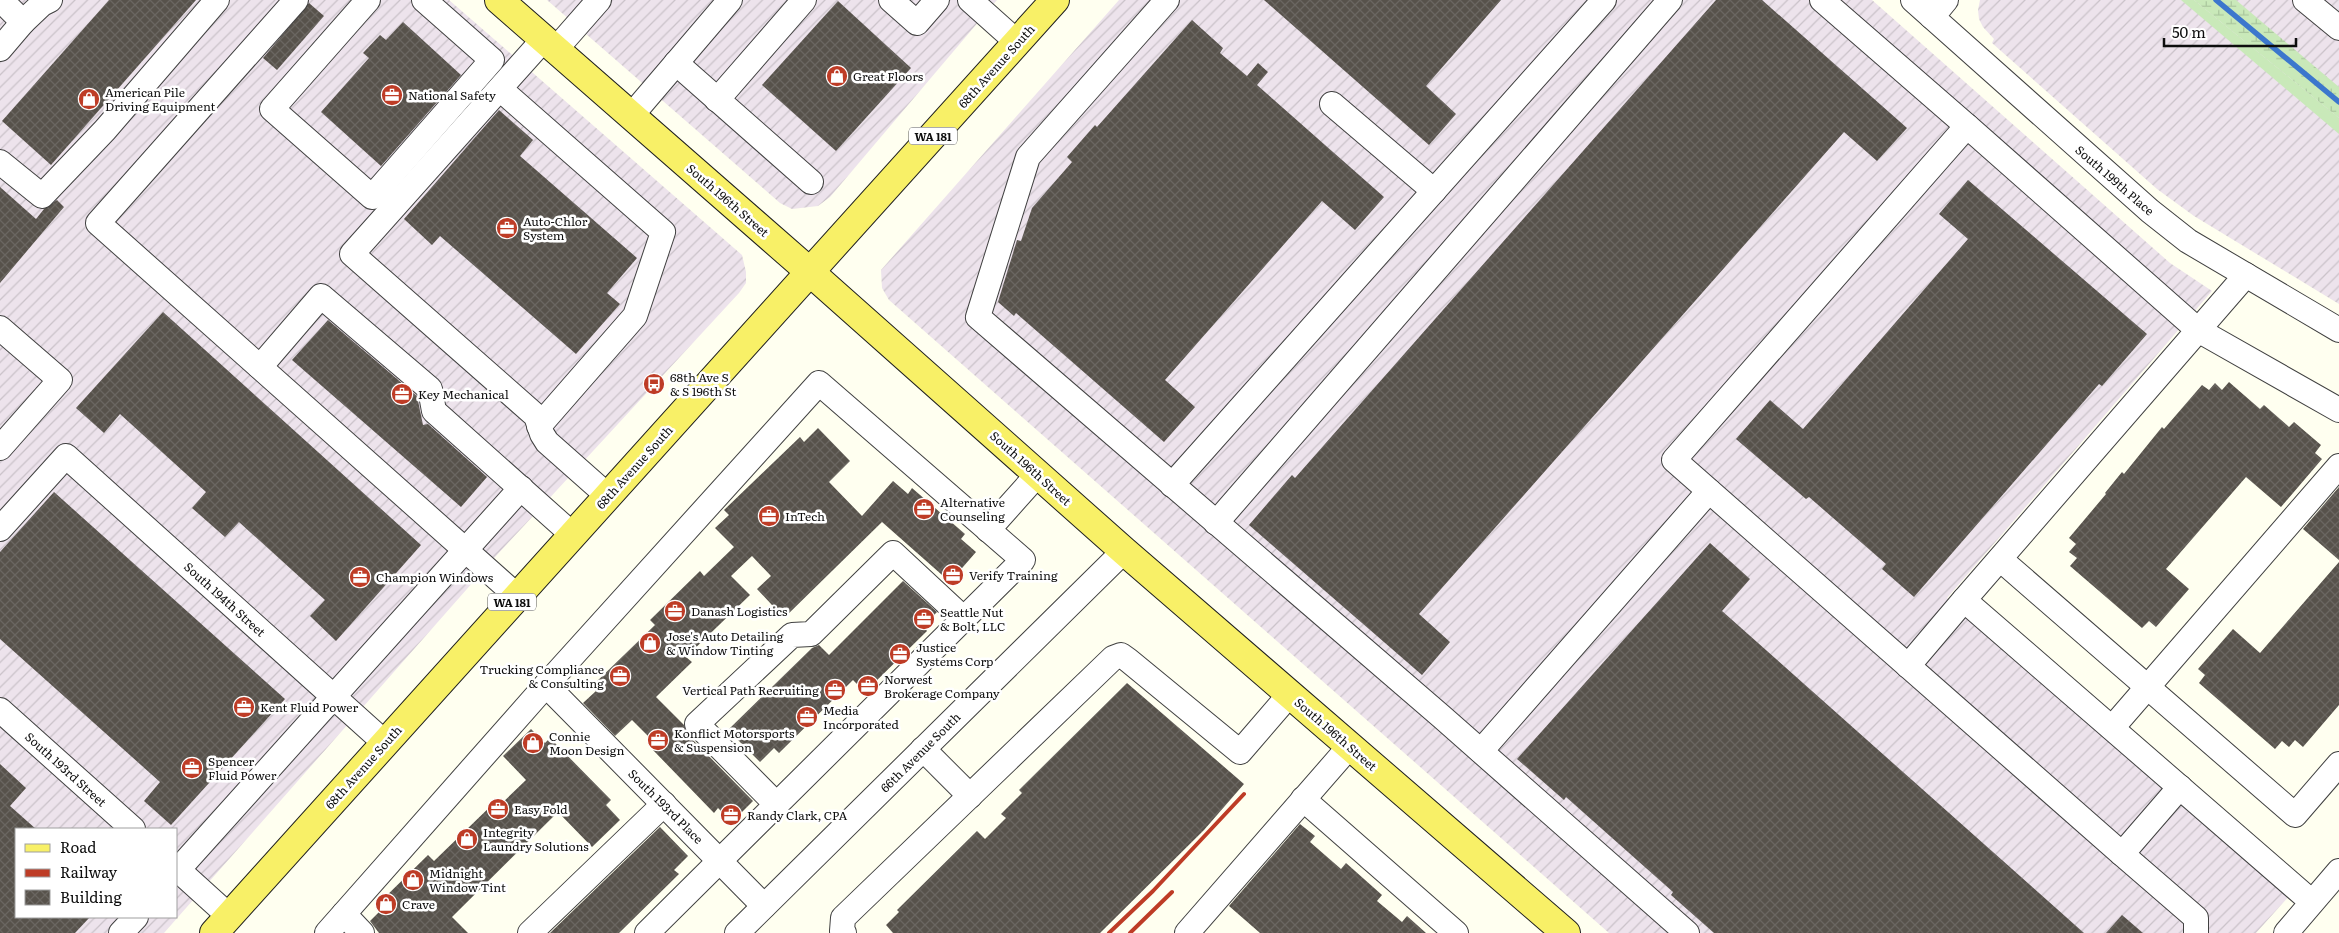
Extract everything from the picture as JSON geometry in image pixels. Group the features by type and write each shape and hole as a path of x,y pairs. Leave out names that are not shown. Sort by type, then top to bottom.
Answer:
{"main road":[{"name":"South 196th Street","path":"499,0 810,272 1124,551 1566,933"},
{"name":"68th Avenue South","path":"221,925 1055,0"}],"street":[{"path":"1,0 23,22"},
{"path":"0,49 23,22 42,4 50,0"},
{"path":"0,162 42,196 105,130 217,0"},
{"path":"296,0 98,223 517,596"},
{"path":"368,0 272,110 372,197 492,60 424,0"},
{"path":"598,0 500,89 352,254 536,416 547,442 608,496"},
{"path":"631,116 730,0"},
{"path":"717,100 804,0"},
{"path":"891,0 917,23 937,0"},
{"path":"970,0 1017,42"},
{"path":"1167,0 1028,157 978,317 1481,751 1687,933"},
{"path":"1172,485 1604,0"},
{"path":"1216,523 1670,0"},
{"path":"1822,0 2198,330 2339,410"},
{"name":"South 199th Place","path":"1913,0 1939,8 2150,211 2188,241 2339,330"},
{"path":"2305,0 2339,28"},
{"path":"676,63 811,182"},
{"path":"500,89 663,232 635,316 539,426"},
{"path":"1332,104 1434,191"},
{"path":"1967,126 1674,460 2196,918 2196,933"},
{"path":"1908,666 2246,275"},
{"path":"260,367 321,296 430,389 434,411 573,535"},
{"path":"0,328 60,380 0,448"},
{"path":"327,933 546,685 819,383 1024,560 647,933"},
{"name":"South 194th Street","path":"0,529 66,456 385,743"},
{"path":"2112,728 2339,466"},
{"path":"988,530 1038,474"},
{"path":"178,869 521,488"},
{"path":"1481,751 1709,491"},
{"name":"66th Avenue South","path":"744,930 764,906 1124,551"},
{"path":"777,805 697,724 792,635 811,634 893,553 964,619"},
{"path":"2000,559 2294,815 2339,764"},
{"path":"1964,600 2312,902"},
{"path":"844,933 842,931 844,918 1113,658 1121,655 1128,660 1240,752 1290,694"},
{"name":"South 193rd Place","path":"546,685 764,906"},
{"name":"South 193rd Street","path":"0,710 132,828"},
{"path":"1187,933 1350,746"},
{"path":"924,749 970,796"},
{"path":"2122,854 2180,787"},
{"path":"1303,799 1456,933"},
{"path":"530,933 664,804"},
{"path":"178,871 221,925"},
{"path":"2286,933 2339,871"},
{"path":"344,914 362,933"},
{"path":"121,933 135,918"}],"shaded area":[{"path":"0,0 449,0 742,255 746,272 746,283 739,293 496,556 178,917 178,828 15,828 15,918 177,918 164,933 0,933"},
{"path":"547,0 997,0 830,197 818,206 792,209 780,203"},
{"path":"1119,0 1872,0 2170,263 2212,291 1947,598 2291,894 2256,933 1609,933 889,300 882,288 881,270"},
{"path":"1980,0 2339,0 2339,304 2194,216 2157,189 1992,43 1994,39 1983,27 1979,19"}],"green space":[{"path":"2181,0 2194,0 2339,118 2339,134"},
{"path":"2194,0 2236,0 2339,87 2339,118"}],"building":[{"path":"109,0 196,0 51,165 2,121"},
{"path":"1264,0 1501,0 1426,86 1456,114 1429,145"},
{"path":"1716,0 1762,0 1907,128 1877,161 1844,132 1419,614 1450,642 1422,675 1249,525 1292,475 1295,478"},
{"name":"Great Floors","path":"838,1 911,68 836,151 762,85"},
{"path":"309,3 324,16 277,70 263,58"},
{"path":"1192,20 1223,48 1220,53 1247,76 1258,63 1268,72 1257,85 1384,197 1355,230 1322,201 1165,380 1195,407 1164,442 1016,313 1014,316 998,302 1017,240 1021,241 1032,208 1072,162 1067,157 1095,125 1097,127"},
{"name":"National Safety","path":"403,22 461,75 381,166 321,112 369,58 363,53 380,35 386,40"},
{"name":"Auto-Chlor System","path":"499,110 533,140 520,156 637,258 607,293 620,304 576,354 440,236 432,245 404,219"},
{"path":"1968,180 2147,334 2102,386 2099,384 1914,597 1882,569 1886,564 1809,497 1806,499 1736,439 1770,400 1803,429 1968,239 1939,214"},
{"path":"0,187 36,219 44,209 57,200 64,207 0,283"},
{"path":"163,312 421,545 336,641 310,616 325,600 239,522 225,537 192,508 206,492 120,414 104,433 76,408"},
{"path":"328,320 417,396 423,425 428,424 487,477 461,507 292,360"},
{"path":"2229,382 2260,409 2264,405 2289,427 2294,422 2321,445 2315,453 2322,459 2281,507 2246,477 2166,569 2189,589 2156,627 2149,621 2142,628 2070,566 2077,558 2069,552 2076,544 2069,538 2122,472 2124,474 2162,427 2164,429 2202,385 2209,390 2215,383 2222,390"},
{"path":"818,428 850,461 829,482 862,516 893,481 908,494 912,488 965,534 961,539 976,552 950,582 882,522 784,618 757,589 771,576 752,556 731,576 750,595 686,657 692,662 656,697 684,725 687,734 753,801 732,822 718,808 714,813 653,750 658,746 632,720 615,736 583,703 596,691 592,686 655,625 650,620 700,571 704,576 734,547 715,528 729,515 724,510 800,437 804,442"},
{"path":"2339,487 2339,560 2303,529"},
{"path":"54,492 285,699 171,825 144,801 160,782 0,639 0,552"},
{"path":"1710,543 1750,579 1722,611 2084,933 1714,933 1671,895 1673,892 1566,797 1564,800 1517,759"},
{"path":"2339,562 2339,705 2303,747 2295,740 2289,747 2282,741 2275,749 2199,683 2205,675 2198,669 2233,629 2260,653"},
{"path":"903,581 937,612 923,626 927,631 865,692 853,680 779,753 774,748 760,762 728,730 812,648 819,645 829,655"},
{"path":"1127,683 1244,784 1204,830 1100,933 893,933 886,925 899,912 897,910 977,831 985,839 1006,818 1001,814 1022,793 1019,790"},
{"path":"531,729 545,743 550,738 611,800 606,805 620,820 592,847 558,812 452,917 468,933 379,933 370,921 382,909 378,904 428,855 434,861 496,801 500,805 526,780 503,756"},
{"path":"0,764 26,788 10,806 35,828 15,828 15,918 89,918 75,933 0,933"},
{"path":"1300,824 1315,836 1310,842 1341,869 1346,863 1382,895 1377,901 1402,922 1407,916 1426,933 1260,933 1229,906"},
{"path":"660,827 688,856 674,870 679,874 619,933 550,933"},
{"path":"2122,915 2143,933 2106,933"}],"waterway":[{"path":"2216,0 2339,102"}],"railway":[{"path":"1109,933 1153,891 1244,794"},
{"path":"1130,933 1172,892"}],"place":[{"name":"Great Floors","path":"837,76"},
{"name":"National Safety","path":"392,95"},
{"name":"American Pile Driving Equipment","path":"89,99"},
{"name":"Auto-Chlor System","path":"507,228"},
{"name":"68th Ave S & S 196th St","path":"654,384"},
{"name":"Key Mechanical","path":"402,394"},
{"name":"Alternative Counseling","path":"924,509"},
{"name":"InTech","path":"769,516"},
{"name":"Verify Training","path":"953,575"},
{"name":"Champion Windows","path":"360,577"},
{"name":"Danash Logistics","path":"675,611"},
{"name":"Seattle Nut & Bolt, LLC","path":"924,619"},
{"name":"Jose's Auto Detailing & Window Tinting","path":"650,643"},
{"name":"Justice Systems Corp","path":"900,654"},
{"name":"Trucking Compliance & Consulting","path":"620,676"},
{"name":"Norwest Brokerage Company","path":"868,686"},
{"name":"Vertical Path Recruiting","path":"835,690"},
{"name":"Kent Fluid Power","path":"244,707"},
{"name":"Media Incorporated","path":"807,717"},
{"name":"Konflict Motorsports & Suspension","path":"658,740"},
{"name":"Connie Moon Design","path":"533,743"},
{"name":"Spencer Fluid Power","path":"192,768"},
{"name":"Easy Fold","path":"498,809"},
{"name":"Randy Clark, CPA","path":"731,815"},
{"name":"Integrity Laundry Solutions","path":"467,839"},
{"name":"Midnight Window Tint","path":"413,880"},
{"name":"Crave","path":"386,904"}]}
